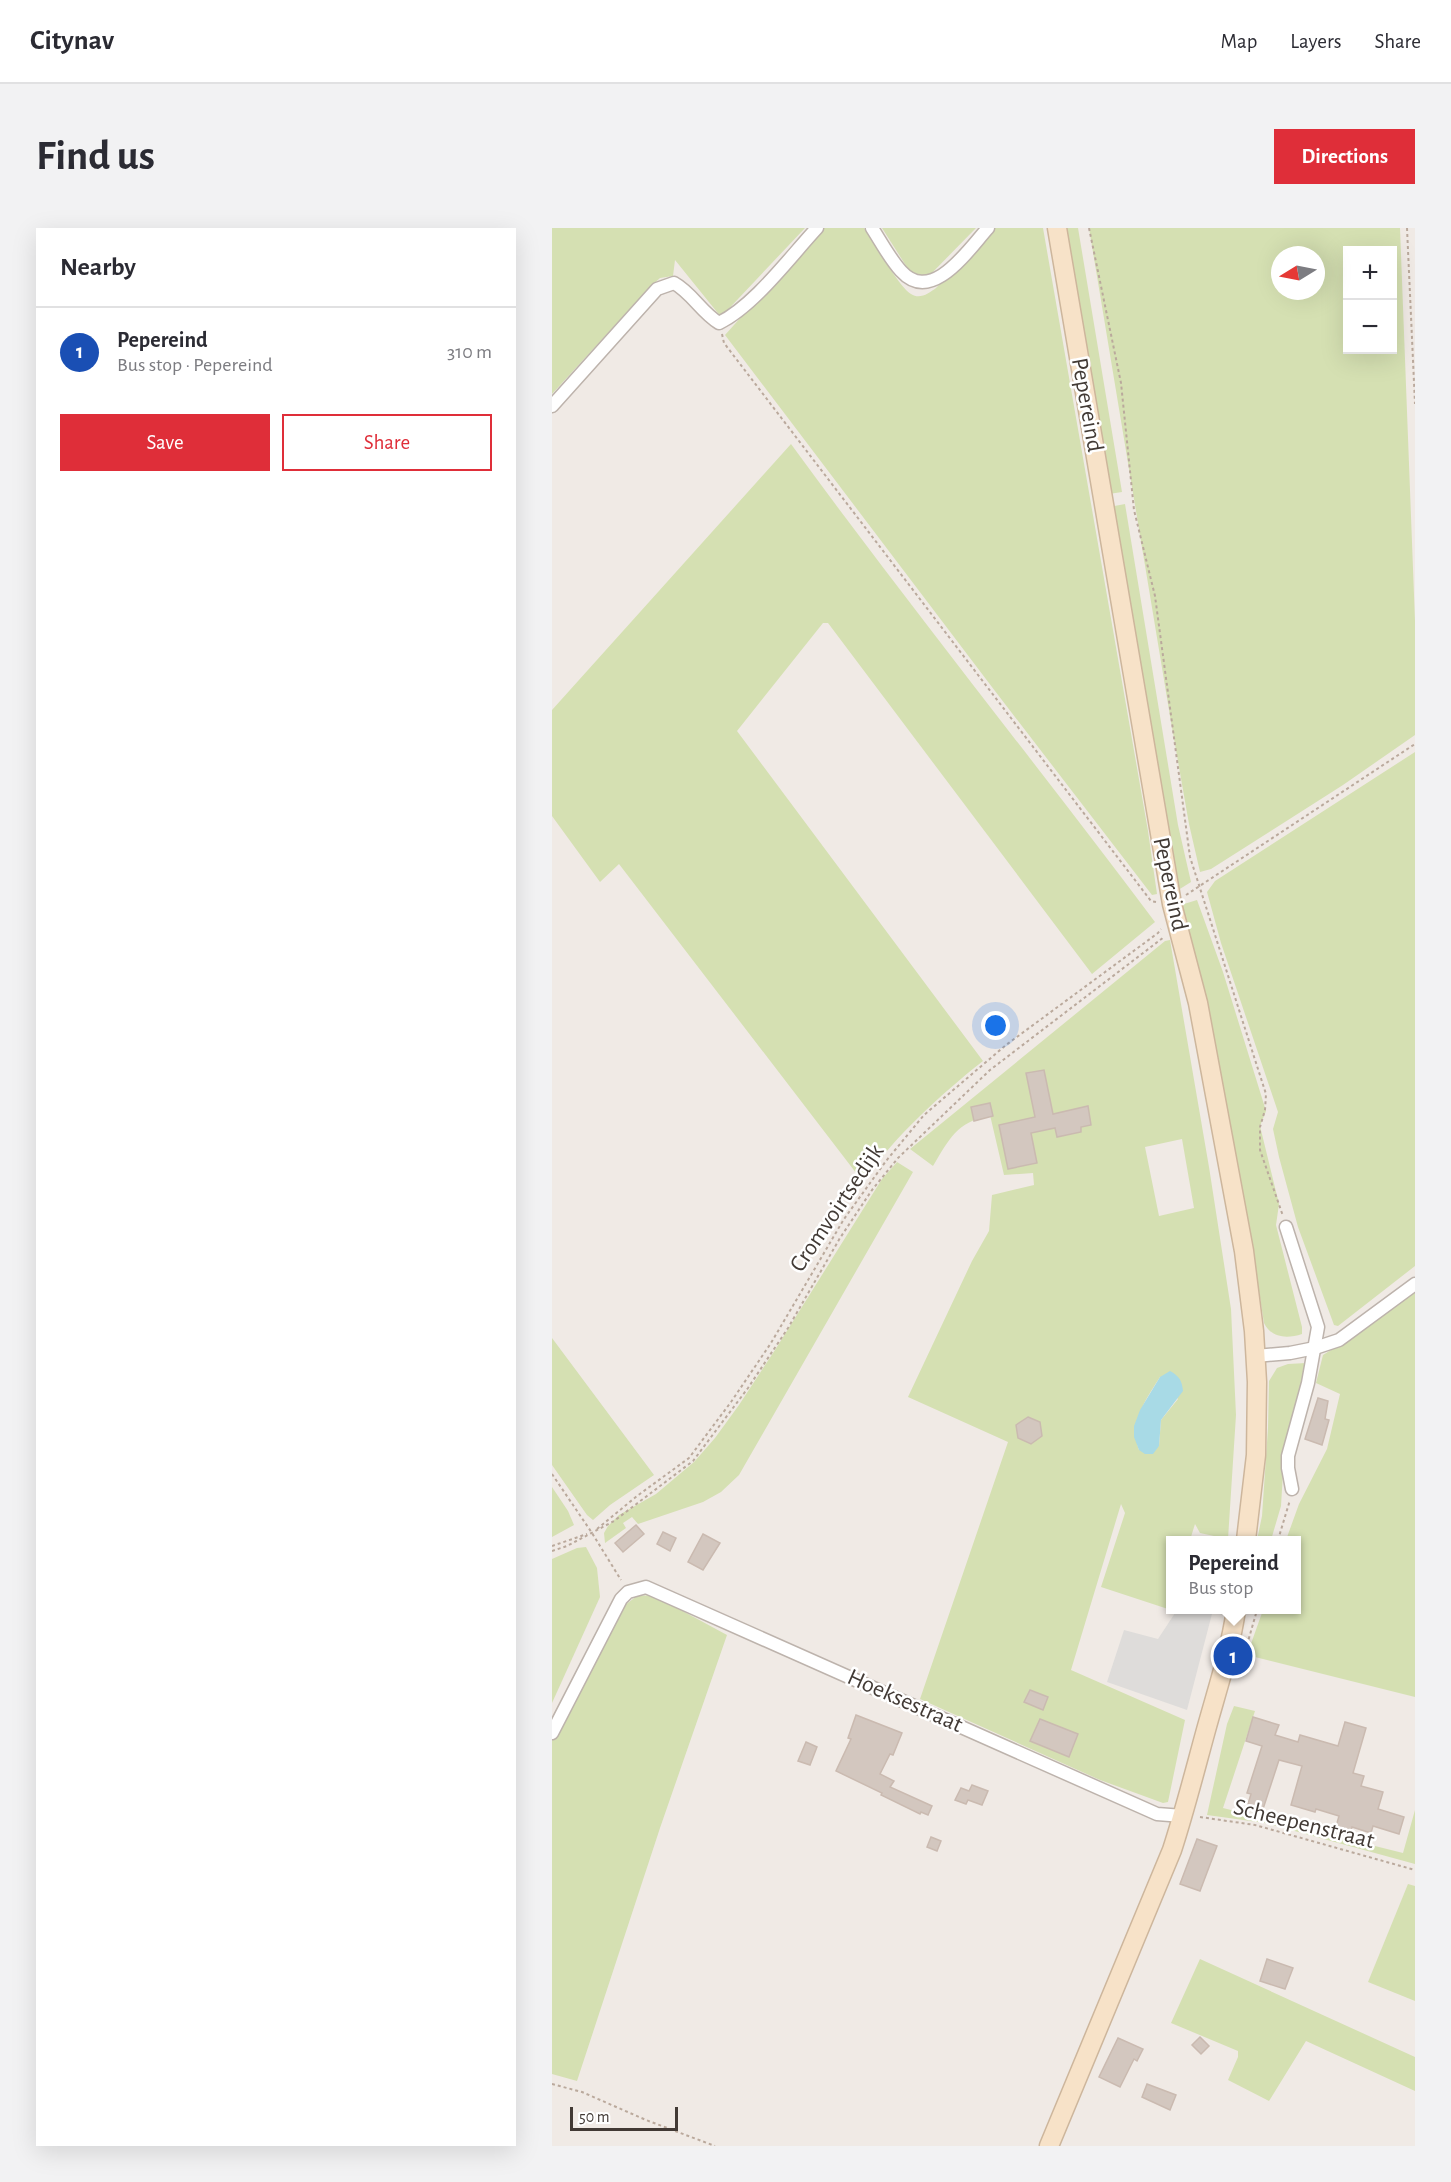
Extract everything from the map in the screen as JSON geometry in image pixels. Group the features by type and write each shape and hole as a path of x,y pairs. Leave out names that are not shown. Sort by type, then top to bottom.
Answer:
{"main road":[{"name":"Pepereind","path":"1057,228 1172,904 1198,1003 1244,1251 1256,1356 1256,1455 1246,1536"},
{"path":"1049,2146 1157,1889 1183,1816 1222,1674 1235,1614"}],"street":[{"path":"552,406 657,289 674,283 685,289 707,315 719,323 733,316 754,297 817,228"},
{"path":"872,228 901,271 915,282 933,282 944,275 988,228"},
{"path":"1286,1227 1318,1327 1316,1348 1288,1456 1292,1489"},
{"path":"1256,1356 1316,1348 1339,1340 1415,1284"},
{"name":"Hoeksestraat","path":"628,1593 646,1587 653,1588 1157,1814 1183,1816"},
{"path":"552,1733 621,1599 628,1593"}],"path":[{"path":"1089,228 1121,383 1134,510 1155,596 1190,857 1266,1094 1265,1110 1260,1127 1260,1150 1286,1227"},
{"path":"1407,228 1415,404"},
{"path":"719,323 724,343 1151,901 1172,904"},
{"path":"1199,887 1415,744"},
{"name":"Cromvoirtsedijk","path":"552,1546 592,1533 636,1496 689,1458 771,1343 844,1220 886,1161 924,1115 1006,1045 1158,933 1172,904"},
{"path":"552,1551 567,1546 614,1521 693,1461 748,1388 788,1328 840,1238 872,1190 898,1158 990,1070 1167,934"},
{"path":"552,1474 592,1533 628,1593"},
{"path":"1279,1536 1292,1489"},
{"name":"Scheepenstraat","path":"1183,1816 1255,1825 1415,1870"},
{"path":"552,2084 582,2092 646,2120 715,2146"}],"green space":[{"path":"552,228 805,228 721,317 675,260 673,276 660,278 649,288 552,394"},
{"path":"821,228 864,228 900,283 911,294 918,296 936,288 994,228 1043,228 1157,894 1152,895 725,335"},
{"path":"882,228 976,228 925,280 910,272"},
{"path":"1063,228 1078,228 1122,492 1109,494"},
{"path":"1089,228 1400,228 1415,621 1415,735 1343,785 1211,869 1200,872 1189,824"},
{"path":"791,444 1155,922 1092,974 828,623 823,623 737,731 983,1061 918,1117 888,1149 863,1182 619,864 600,882 552,816 552,710"},
{"path":"1125,504 1178,825 1191,882 1175,892 1109,507"},
{"path":"1415,752 1415,1266 1338,1326 1334,1325 1298,1227 1273,1129 1278,1112 1221,943 1207,892 1215,881"},
{"path":"1197,900 1223,972 1266,1111 1260,1126 1279,1204 1276,1225 1302,1327 1302,1334 1296,1336 1285,1337 1275,1334 1264,1323 1247,1215 1182,909 1184,904"},
{"path":"1170,940 1231,1309 1236,1415 1228,1536 1200,1533 1195,1524 1191,1536 1166,1536 1166,1608 1101,1587 1125,1513 1121,1504 1071,1670 1185,1720 1168,1802 1163,1803 1100,1780 920,1699 1008,1442 908,1397 972,1261 989,1231 992,1195 1034,1185 1033,1173 1004,1175 990,1115 969,1122 955,1133 933,1166 910,1149 1165,941","holes":["1182,1139 1194,1208 1159,1216 1145,1147","1160,1377 1178,1399 1161,1420 1159,1446 1139,1450 1136,1430 1140,1412"]},
{"path":"897,1162 913,1172 739,1475 721,1492 703,1502 638,1524 632,1517 623,1523 626,1528 605,1543 604,1533 619,1515 656,1494 694,1462 715,1438 775,1350 882,1179"},
{"path":"1415,1286 1415,1697 1247,1655 1262,1614 1301,1614 1301,1536 1287,1536 1299,1504 1327,1449 1340,1394 1316,1383 1323,1355 1347,1340"},
{"path":"552,1338 654,1475 610,1505 593,1520 587,1515 552,1465"},
{"path":"1306,1363 1305,1377 1284,1456 1281,1506 1272,1536 1258,1536 1262,1516 1269,1381 1277,1368 1288,1364"},
{"path":"552,1487 568,1511 574,1525 552,1537"},
{"path":"586,1547 597,1568 600,1597 552,1703 552,1559 577,1548"},
{"path":"653,1595 727,1635 660,1828 577,2081 552,2074 552,1740 600,1645 625,1605 637,1596"},
{"path":"1234,1706 1255,1711 1223,1808 1403,1853 1415,1810 1415,1864 1265,1823 1207,1815 1227,1724"},
{"path":"1408,1884 1415,1886 1415,2001 1368,1982"},
{"path":"1200,1959 1415,2057 1415,2091 1306,2041 1269,2101 1228,2080 1238,2057 1238,2051 1171,2023"}],"shaded area":[{"path":"1174,1614 1212,1614 1187,1710 1107,1682 1124,1630 1158,1639"}],"water":[{"path":"1170,1371 1180,1379 1183,1391 1161,1420 1159,1446 1153,1454 1145,1454 1139,1450 1134,1437 1134,1426 1140,1410 1160,1377"}],"building":[{"path":"1044,1070 1053,1114 1088,1106 1091,1125 1081,1127 1081,1132 1057,1137 1055,1128 1031,1133 1037,1163 1008,1169 999,1125 1035,1117 1026,1073"},
{"path":"990,1103 993,1116 974,1121 971,1107"},
{"path":"1318,1398 1328,1401 1325,1419 1329,1420 1322,1445 1305,1439"},
{"path":"1028,1417 1040,1422 1042,1436 1031,1444 1018,1438 1016,1425"},
{"path":"636,1525 644,1534 623,1552 615,1543"},
{"path":"663,1532 676,1538 670,1551 657,1544"},
{"path":"703,1534 720,1543 703,1570 688,1562"},
{"path":"1030,1690 1048,1697 1043,1710 1024,1702"},
{"path":"856,1715 902,1733 893,1755 890,1754 880,1774 894,1781 890,1787 932,1806 928,1815 921,1812 920,1814 836,1771 851,1739 848,1738"},
{"path":"1253,1717 1279,1725 1275,1735 1298,1742 1300,1735 1338,1746 1345,1722 1366,1728 1353,1773 1364,1776 1361,1786 1383,1792 1378,1809 1404,1817 1399,1834 1373,1826 1371,1833 1352,1827 1350,1834 1335,1830 1339,1816 1291,1805 1302,1766 1279,1760 1263,1809 1248,1804 1251,1794 1247,1793 1262,1746 1246,1741"},
{"path":"1040,1719 1078,1734 1069,1757 1030,1741"},
{"path":"806,1742 817,1747 810,1765 798,1761"},
{"path":"972,1785 988,1791 982,1805 968,1800 966,1804 955,1800 961,1788 969,1791"},
{"path":"931,1837 941,1841 937,1851 927,1847"},
{"path":"1197,1839 1217,1846 1200,1891 1180,1884"},
{"path":"1267,1959 1293,1968 1285,1989 1260,1981"},
{"path":"1200,2037 1209,2046 1201,2054 1192,2045"},
{"path":"1118,2038 1143,2049 1137,2061 1134,2059 1120,2087 1099,2077"},
{"path":"1147,2084 1176,2095 1170,2110 1142,2097"}],"place":[{"name":"Pepereind","path":"1233,1656"}]}
